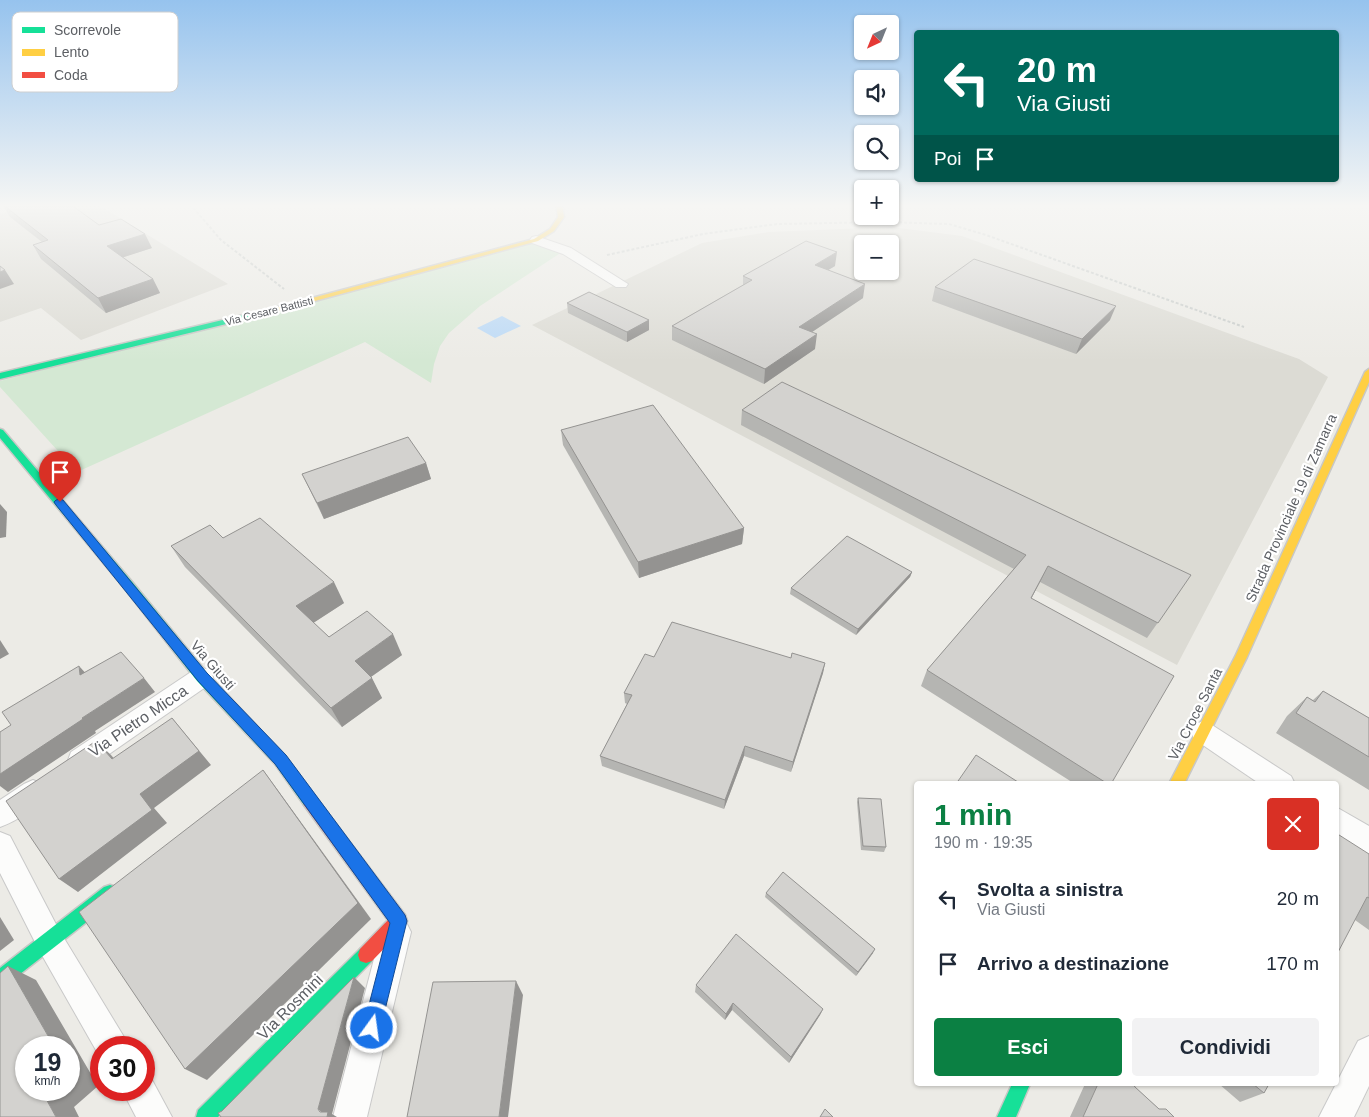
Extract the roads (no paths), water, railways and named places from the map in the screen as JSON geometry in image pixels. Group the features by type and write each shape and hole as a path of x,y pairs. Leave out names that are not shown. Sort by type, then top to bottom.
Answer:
{"street":[{"name":"Via Cesare Battisti","path":"0,376 299,304 476,256"},
{"path":"577,256 621,284"},
{"name":"Strada Provinciale 19 di Zamarra","path":"1241,657 1369,372"},
{"name":"Via Giusti","path":"0,432 124,579 202,677 277,763 399,921"},
{"name":"Via Croce Santa","path":"1178,781 1241,657"},
{"name":"Via Pietro Micca","path":"0,815 202,677"},
{"path":"1203,732 1277,781"},
{"path":"1339,821 1369,840"},
{"path":"0,845 49,940 106,1036"},
{"path":"0,978 118,886"},
{"path":"350,1117 399,921"},
{"name":"Via Rosmini","path":"205,1117 399,921"},
{"path":"1336,1117 1369,1052"},
{"path":"1006,1117 1020,1086"},
{"path":"146,1101 155,1117"}],"water":[{"path":"502,316 521,326 495,338 477,328"}]}
